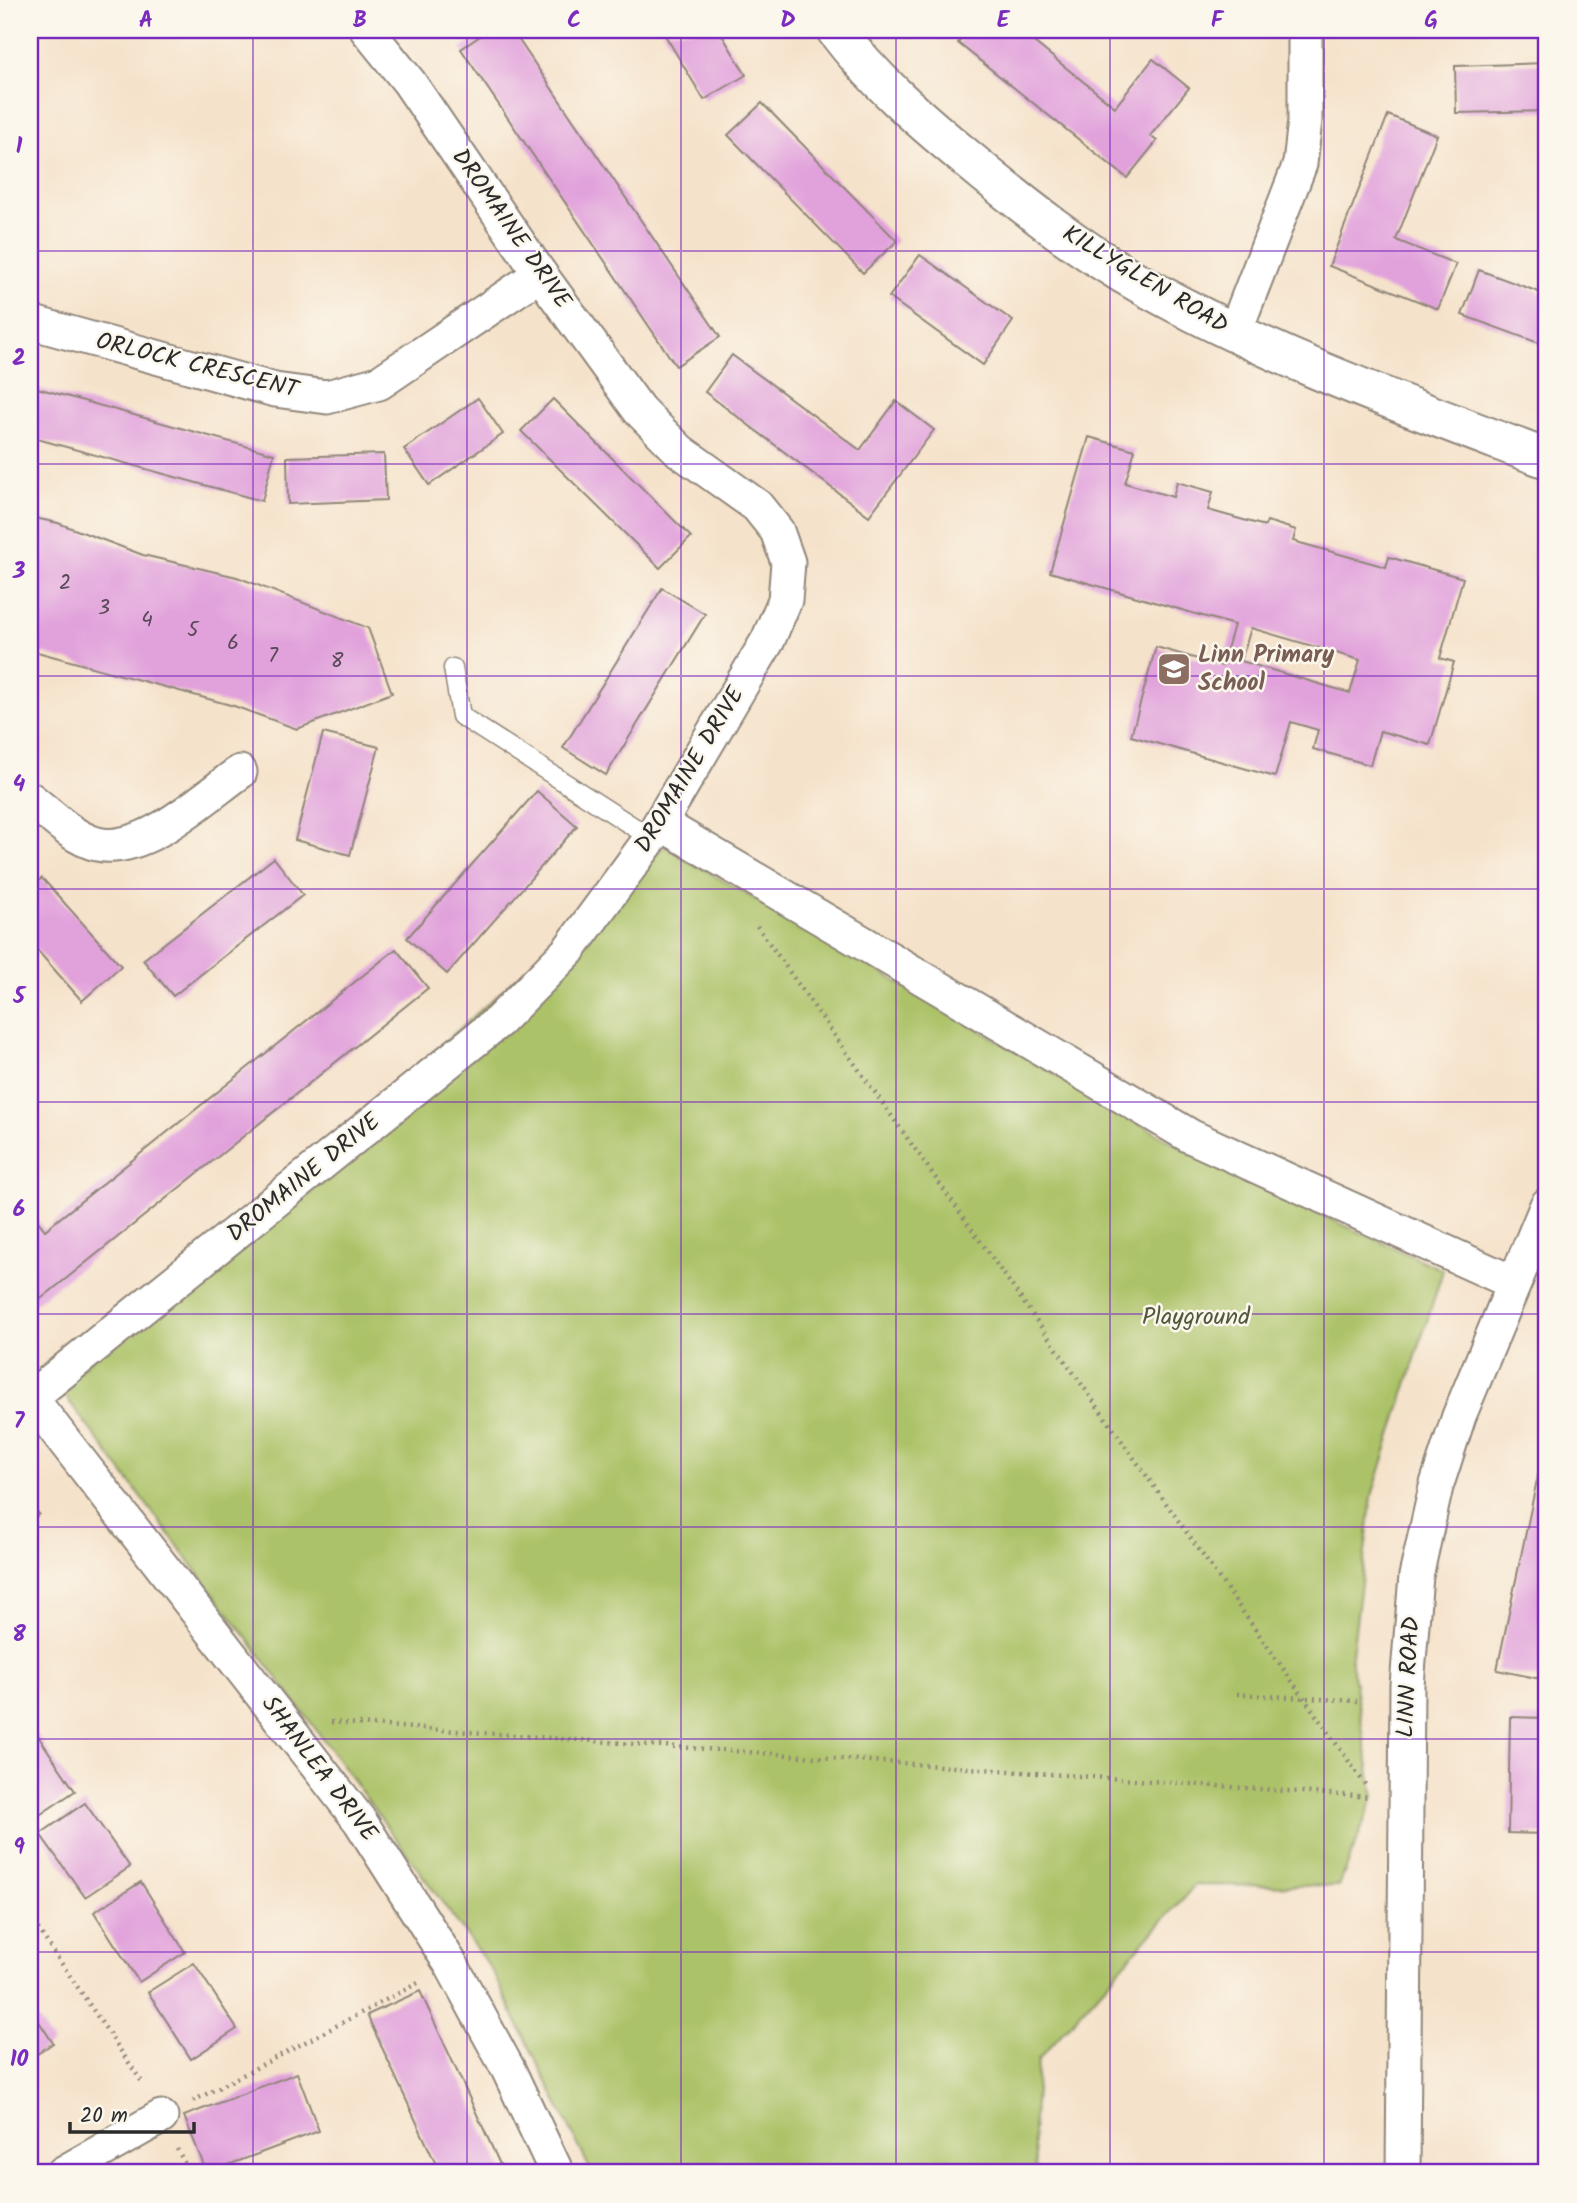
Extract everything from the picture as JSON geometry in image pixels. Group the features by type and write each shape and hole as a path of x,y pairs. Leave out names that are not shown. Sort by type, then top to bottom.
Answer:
{"street":[{"name":"DROMAINE DRIVE","path":"30,1397 499,1021 568,951 656,831 768,640 785,600 788,562 777,531 757,506 680,451 639,410 540,274 409,82 367,30"},
{"name":"KILLYGLEN ROAD","path":"836,30 852,52 915,115 999,186 1142,285 1234,334 1340,380 1547,459"},
{"path":"1234,334 1300,164 1305,120 1305,30"},
{"name":"ORLOCK CRESCENT","path":"30,323 275,390 327,397 379,383 540,274"},
{"path":"30,799 76,834 98,844 126,844 149,836 240,772"},
{"path":"656,831 1190,1136 1514,1283"},
{"name":"LINN ROAD","path":"1403,2173 1406,1685 1416,1576 1433,1499 1447,1452 1547,1205"},
{"name":"SHANLEA DRIVE","path":"30,1397 360,1821 452,1966 508,2069 557,2173"},
{"path":"63,2173 161,2117"}],"lane":[{"path":"453,668 461,716 656,831"}],"path":[{"path":"285,1722 309,1720 1374,1797 750,916"},
{"path":"1237,1694 1357,1701"},
{"path":"30,1917 135,2067 190,2173"},
{"path":"161,2117 452,1966"}],"green space":[{"name":"Playground","path":"664,846 1213,1166 1443,1270 1372,1496 1351,1662 1374,1797 1339,1886 1195,1885 1038,2060 1033,2132 1036,2173 592,2173 491,1969 309,1720 59,1388"}],"building":[{"path":"489,30 512,30 720,337 676,366 461,49"},
{"path":"662,30 719,30 746,75 704,100"},
{"path":"969,30 1019,30 1115,107 1153,59 1189,88 1150,136 1157,141 1127,178 958,43"},
{"path":"1547,63 1547,111 1456,113 1455,66"},
{"path":"762,103 897,241 863,273 728,135"},
{"path":"1388,115 1437,135 1396,240 1456,264 1438,309 1329,266"},
{"path":"920,255 1013,321 983,365 889,297"},
{"path":"1479,270 1547,295 1547,346 1462,315"},
{"path":"732,355 860,450 896,401 934,430 869,516 705,392"},
{"path":"30,386 274,454 262,501 30,437"},
{"path":"478,398 503,434 429,485 404,449"},
{"path":"553,399 691,537 660,568 521,431"},
{"path":"1089,437 1135,450 1125,483 1173,497 1177,482 1213,492 1208,510 1265,526 1267,521 1296,530 1293,541 1386,567 1389,557 1463,578 1440,658 1454,662 1430,745 1380,731 1370,765 1313,749 1318,730 1291,722 1275,777 1131,736 1156,647 1222,666 1234,625 1050,572","holes":["1251,628 1360,660 1350,693 1241,661"]},
{"path":"384,454 386,500 288,504 287,457"},
{"path":"30,517 58,523 143,555 237,577 368,628 392,693 297,729 234,706 30,650"},
{"path":"662,588 705,614 606,775 563,748"},
{"path":"323,733 379,747 350,855 295,840"},
{"path":"537,791 577,826 447,974 407,938"},
{"path":"274,858 303,895 173,996 143,960"},
{"path":"42,878 121,966 82,1001 30,942 30,888"},
{"path":"396,949 428,988 32,1306 30,1211 45,1230"},
{"path":"1538,1475 1547,1477 1547,1651 1541,1679 1497,1670"},
{"path":"30,1503 39,1514 30,1522"},
{"path":"1510,1717 1547,1718 1547,1834 1508,1833"},
{"path":"30,1724 75,1791 32,1820 30,1816"},
{"path":"85,1803 130,1867 85,1897 40,1834"},
{"path":"141,1882 185,1952 139,1982 94,1912"},
{"path":"194,1963 237,2029 191,2059 148,1992"},
{"path":"420,1991 504,2173 440,2173 367,2015"},
{"path":"30,2008 53,2043 30,2059"},
{"path":"297,2073 319,2131 207,2173 184,2116"}],"place":[{"name":"Linn Primary School","path":"1174,669"}]}
